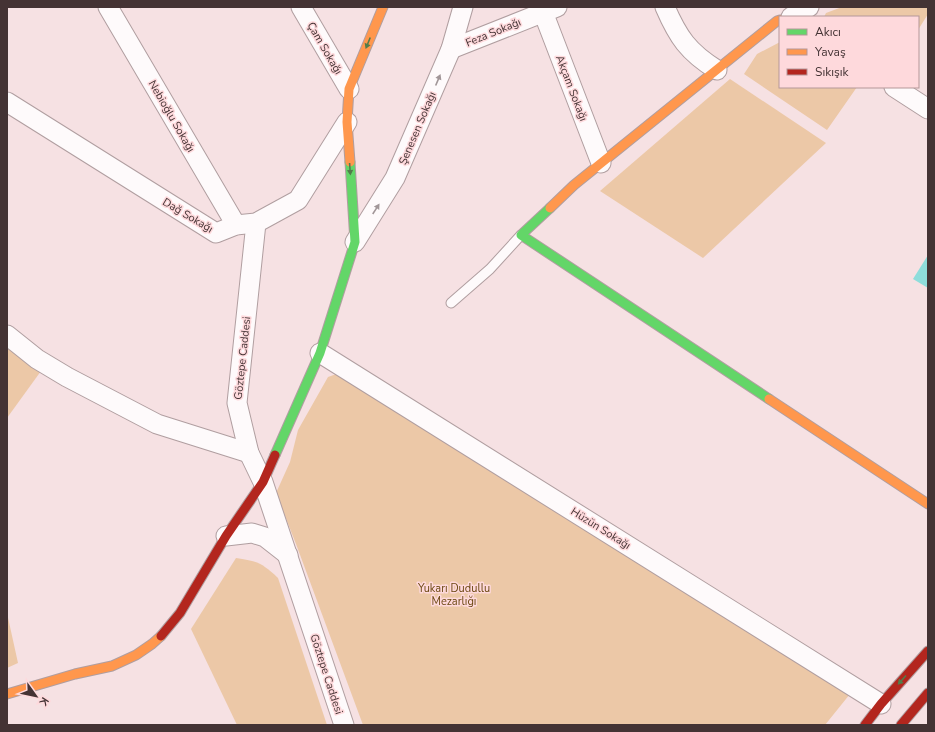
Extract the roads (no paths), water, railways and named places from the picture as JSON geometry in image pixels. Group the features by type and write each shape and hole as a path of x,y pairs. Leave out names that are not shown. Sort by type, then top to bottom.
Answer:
{"street":[{"name":"Nebioğlu Sokağı","path":"108,7 236,224"},
{"name":"Çam Sokağı","path":"301,7 349,89"},
{"path":"7,694 75,674 112,666 136,656 152,644 166,631 180,613 226,536 263,482 320,353 355,242 347,122 349,89 383,7"},
{"name":"Şenesen Sokağı","path":"355,242 395,178 451,49 463,7"},
{"path":"665,7 674,28 691,51 717,70"},
{"path":"793,16 809,7"},
{"name":"Feza Sokağı","path":"451,49 550,10"},
{"name":"Akçam Sokağı","path":"550,10 601,163"},
{"path":"779,20 574,185 521,235 928,504"},
{"path":"896,88 928,109"},
{"name":"Dağ Sokağı","path":"9,107 216,233 236,224 256,223 298,200 347,122"},
{"name":"Göztepe Caddesi","path":"256,223 237,403 249,453 263,482 344,725"},
{"path":"7,335 37,359 67,377 157,424 249,453"},
{"name":"Hüzün Sokağı","path":"320,353 881,704"},
{"path":"226,536 252,533 265,537 288,555"},
{"path":"865,725 881,704 928,651"},
{"path":"901,725 928,693"}],"lane":[{"path":"451,303 490,269 521,235"}],"water":[{"path":"928,255 928,288 913,279"}],"park label":[{"name":"Yukarı Dudullu Mezarlığı","path":"454,594"}]}
